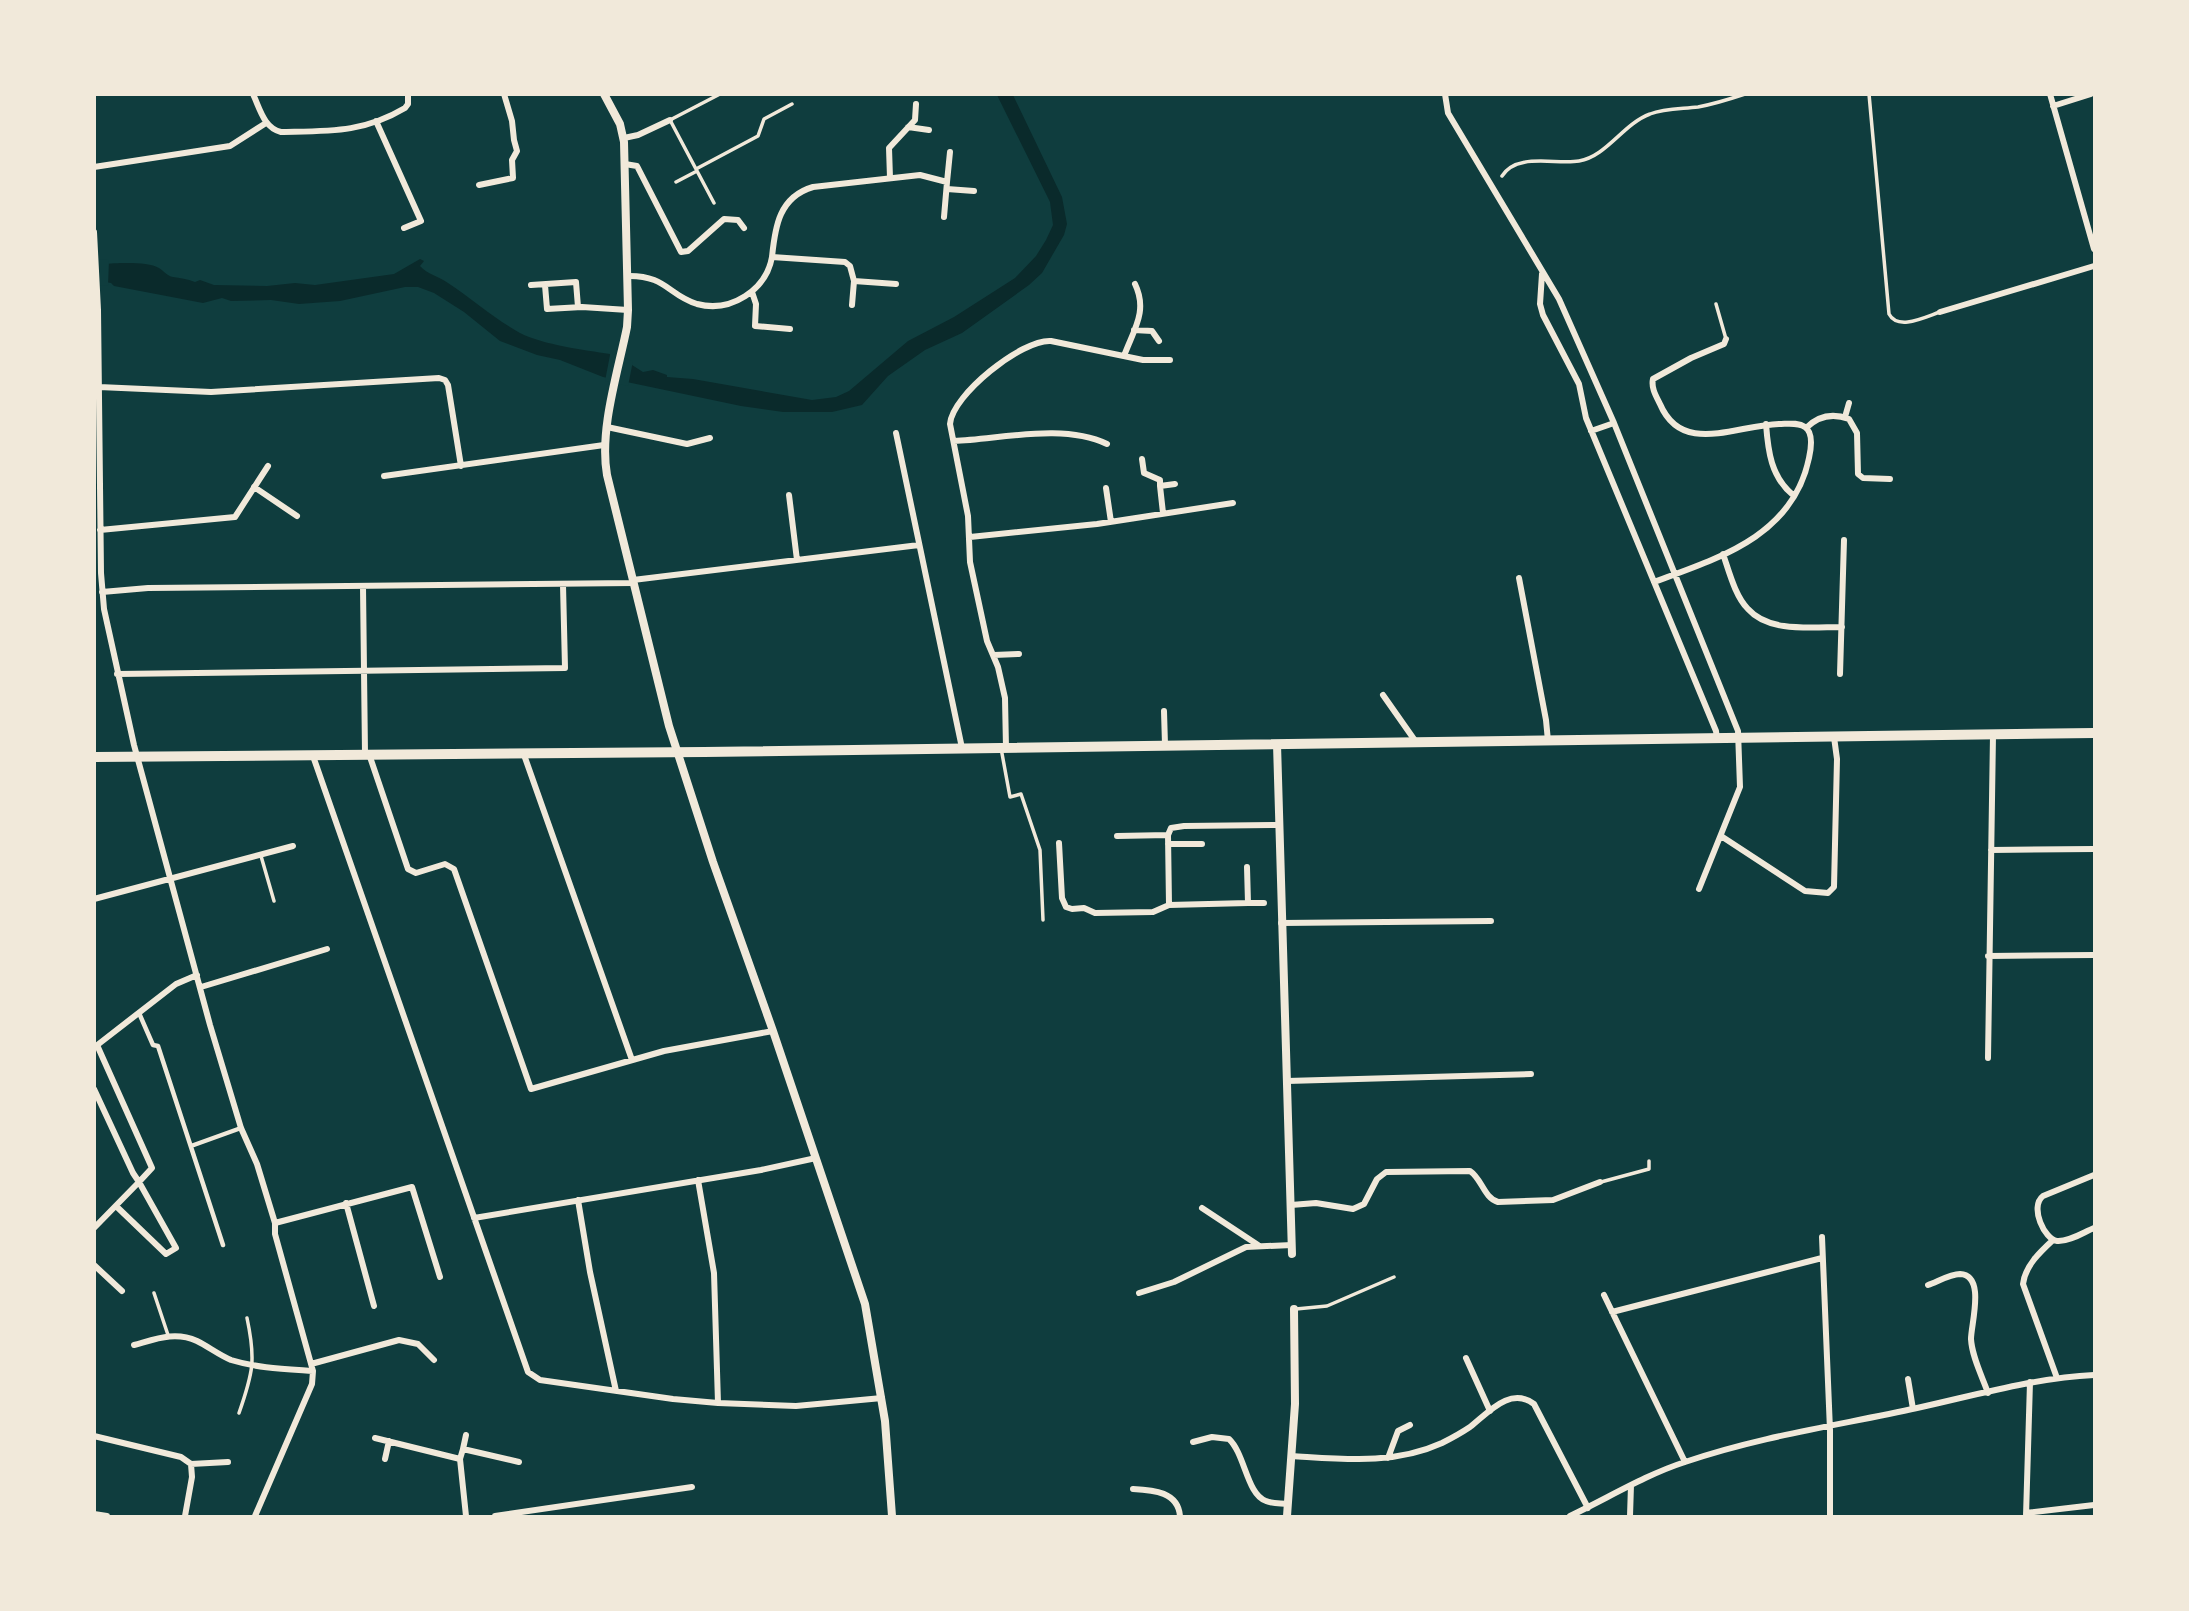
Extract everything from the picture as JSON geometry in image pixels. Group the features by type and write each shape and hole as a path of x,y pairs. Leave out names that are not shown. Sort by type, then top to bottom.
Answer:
{"main road":[{"path":"94,757 2095,733"}],"street":[{"path":"253,94 268,125 281,132 362,128 405,108 408,94"},
{"path":"479,186 513,178 512,160 517,151 504,94"},
{"path":"604,94 619,121 624,138 628,276 627,327 607,427 604,460 677,751 865,1304 888,1443 892,1517"},
{"path":"1446,94 1448,113 1573,328 1738,731 1740,787 1699,889"},
{"path":"2050,94 2095,248"},
{"path":"2053,106 2091,94"},
{"path":"890,178 889,148 915,120 916,104"},
{"path":"624,138 638,135 670,120"},
{"path":"376,121 421,221 404,228"},
{"path":"94,167 230,146 268,125"},
{"path":"908,127 929,130"},
{"path":"944,217 950,152"},
{"path":"625,164 638,166 681,252 688,251 724,219 738,220 744,228"},
{"path":"628,276 652,278 693,302 708,306 733,302 752,292 767,275 776,222 784,207 799,193 813,187 920,176 947,186 974,191"},
{"path":"94,232 97,256 101,573 117,674 170,879 241,1128 257,1164 275,1223 275,1234 312,1368 312,1384 254,1517"},
{"path":"772,257 845,262 850,266 853,281 852,306"},
{"path":"1940,312 2095,266"},
{"path":"1541,269 1542,313 1578,384 1591,431 1716,731 1717,739"},
{"path":"853,281 896,284"},
{"path":"531,285 576,282 578,307"},
{"path":"1124,356 1142,307 1135,284"},
{"path":"545,285 547,310 578,307 628,310"},
{"path":"752,292 756,304 755,326 790,329"},
{"path":"1134,330 1152,331 1159,341"},
{"path":"1654,582 1748,543 1765,531 1793,495 1809,459 1811,439 1806,428 1797,425 1766,424 1699,435 1679,430 1665,417 1653,387 1653,379 1724,344 1726,339"},
{"path":"1003,748 1005,698 994,654 987,641 970,562 970,537 951,415 960,401 989,373 1032,344 1051,341 1148,361 1170,360"},
{"path":"97,384 211,392 439,378 445,380 448,385 461,466"},
{"path":"1845,417 1849,403"},
{"path":"1806,428 1823,417 1845,417 1852,422 1856,430 1858,474 1863,478 1890,479"},
{"path":"1591,431 1614,423"},
{"path":"1766,424 1773,467 1793,495"},
{"path":"607,427 687,444 710,439"},
{"path":"896,433 962,748"},
{"path":"954,441 1039,433 1096,439 1107,444"},
{"path":"384,476 604,445"},
{"path":"1142,459 1144,473 1160,480 1163,513"},
{"path":"100,530 235,517 268,466"},
{"path":"1160,486 1175,484"},
{"path":"254,487 297,516"},
{"path":"1107,488 1111,522"},
{"path":"789,495 797,560"},
{"path":"970,537 1111,522 1233,503"},
{"path":"1840,674 1844,540"},
{"path":"102,592 148,588 563,585 633,581 919,545"},
{"path":"1723,554 1742,601 1757,617 1783,626 1842,627"},
{"path":"1518,578 1548,741"},
{"path":"117,674 565,667 563,585"},
{"path":"363,587 367,754 408,869 416,873 446,864 454,869 531,1089 679,1048 773,1031"},
{"path":"994,654 1019,654"},
{"path":"1383,695 1416,742"},
{"path":"1164,711 1165,745"},
{"path":"1988,1058 1993,735"},
{"path":"1721,836 1805,891 1828,893 1832,890 1836,811 1835,737"},
{"path":"1139,1293 1174,1282 1243,1248 1292,1248 1277,744"},
{"path":"523,752 632,1060"},
{"path":"313,756 524,1368 536,1379 718,1403 796,1406 882,1398"},
{"path":"1169,905 1168,835 1174,827 1278,825"},
{"path":"1117,836 1168,835"},
{"path":"1059,843 1062,898 1066,907 1072,909 1084,908 1095,913 1153,912 1169,905 1264,903"},
{"path":"1168,844 1202,844"},
{"path":"94,899 293,846"},
{"path":"1991,850 2095,849"},
{"path":"1247,867 1248,903"},
{"path":"1281,923 1491,921"},
{"path":"201,987 327,949"},
{"path":"1989,956 2095,955"},
{"path":"94,1228 152,1168 96,1046 176,984 197,975"},
{"path":"138,1013 152,1045 158,1046 223,1245"},
{"path":"1287,1081 1531,1074"},
{"path":"94,1089 133,1173 176,1248 166,1254 116,1206"},
{"path":"191,1146 241,1128"},
{"path":"474,1218 816,1158"},
{"path":"1291,1205 1316,1203 1353,1209 1364,1204 1380,1176 1392,1171 1470,1171 1490,1199 1499,1202 1553,1200 1600,1182"},
{"path":"2095,1175 2039,1200 2036,1210 2048,1236 2053,1240 2063,1241 2095,1228"},
{"path":"698,1180 714,1273 718,1403"},
{"path":"275,1223 412,1187 440,1277"},
{"path":"578,1200 616,1391"},
{"path":"346,1203 374,1306"},
{"path":"1202,1208 1259,1246"},
{"path":"1822,1237 1830,1517"},
{"path":"2053,1240 2031,1264 2023,1284 2057,1377"},
{"path":"1612,1312 1822,1258"},
{"path":"94,1265 122,1291"},
{"path":"1928,1285 1958,1274 1965,1275 1972,1281 1975,1299 1971,1338 1988,1393"},
{"path":"1604,1295 1685,1462"},
{"path":"1287,1517 1295,1378 1294,1309"},
{"path":"134,1345 168,1335 190,1338 225,1357 253,1366 312,1368 404,1339 418,1344 434,1360"},
{"path":"1466,1358 1490,1410"},
{"path":"1570,1517 1631,1485 1685,1462 1778,1436 2030,1382 2095,1375"},
{"path":"1908,1379 1913,1409"},
{"path":"2030,1382 2026,1515 2095,1505"},
{"path":"1292,1456 1349,1459 1388,1458 1411,1454 1461,1433 1503,1401 1522,1398 1534,1404 1588,1508"},
{"path":"1388,1458 1398,1432 1410,1425"},
{"path":"466,1435 460,1459 466,1517"},
{"path":"94,1436 181,1457 191,1464 228,1462"},
{"path":"1193,1442 1212,1437 1229,1439 1238,1450 1259,1498 1288,1504"},
{"path":"374,1438 460,1459"},
{"path":"385,1459 389,1441"},
{"path":"463,1449 519,1462"},
{"path":"185,1517 192,1477 191,1464"},
{"path":"1630,1517 1631,1485"},
{"path":"495,1517 692,1487"},
{"path":"1133,1489 1170,1497 1179,1506 1180,1517"},
{"path":"94,1514 107,1517"}],"lane":[{"path":"714,203 670,120 720,94"},
{"path":"1502,176 1520,163 1577,162 1586,159 1648,114 1713,104 1745,94"},
{"path":"1869,94 1889,314 1892,320 1900,323 1940,312"},
{"path":"676,182 758,136 764,119 792,104"},
{"path":"1716,304 1726,339"},
{"path":"1003,748 1010,797 1021,794 1040,850 1043,920"},
{"path":"261,856 274,901"},
{"path":"1600,1182 1649,1169 1648,1161"},
{"path":"1294,1309 1327,1306 1394,1277"},
{"path":"154,1293 168,1335"},
{"path":"239,1413 253,1366 253,1343 247,1318"}],"water":[{"path":"997,95 1013,95 1062,197 1067,224 1064,235 1042,273 1029,285 962,333 925,350 888,376 862,405 832,412 783,412 741,406 603,377 500,341 464,312 434,293 418,287 405,287 340,301 299,304 271,300 231,301 222,298 203,303 100,281 104,264 132,263 147,264 171,276 214,285 315,285 394,274 420,259 424,261 420,266 426,271 445,281 520,333 541,341 610,354 610,357 643,372 653,370 667,377 812,400 836,397 849,391 908,341 954,317 1015,278 1036,256 1046,240 1053,225 1050,202"}],"pier":[{"path":"94,259 109,260 108,286 94,285"},
{"path":"611,350 613,354 633,361 628,386 605,381"}]}
